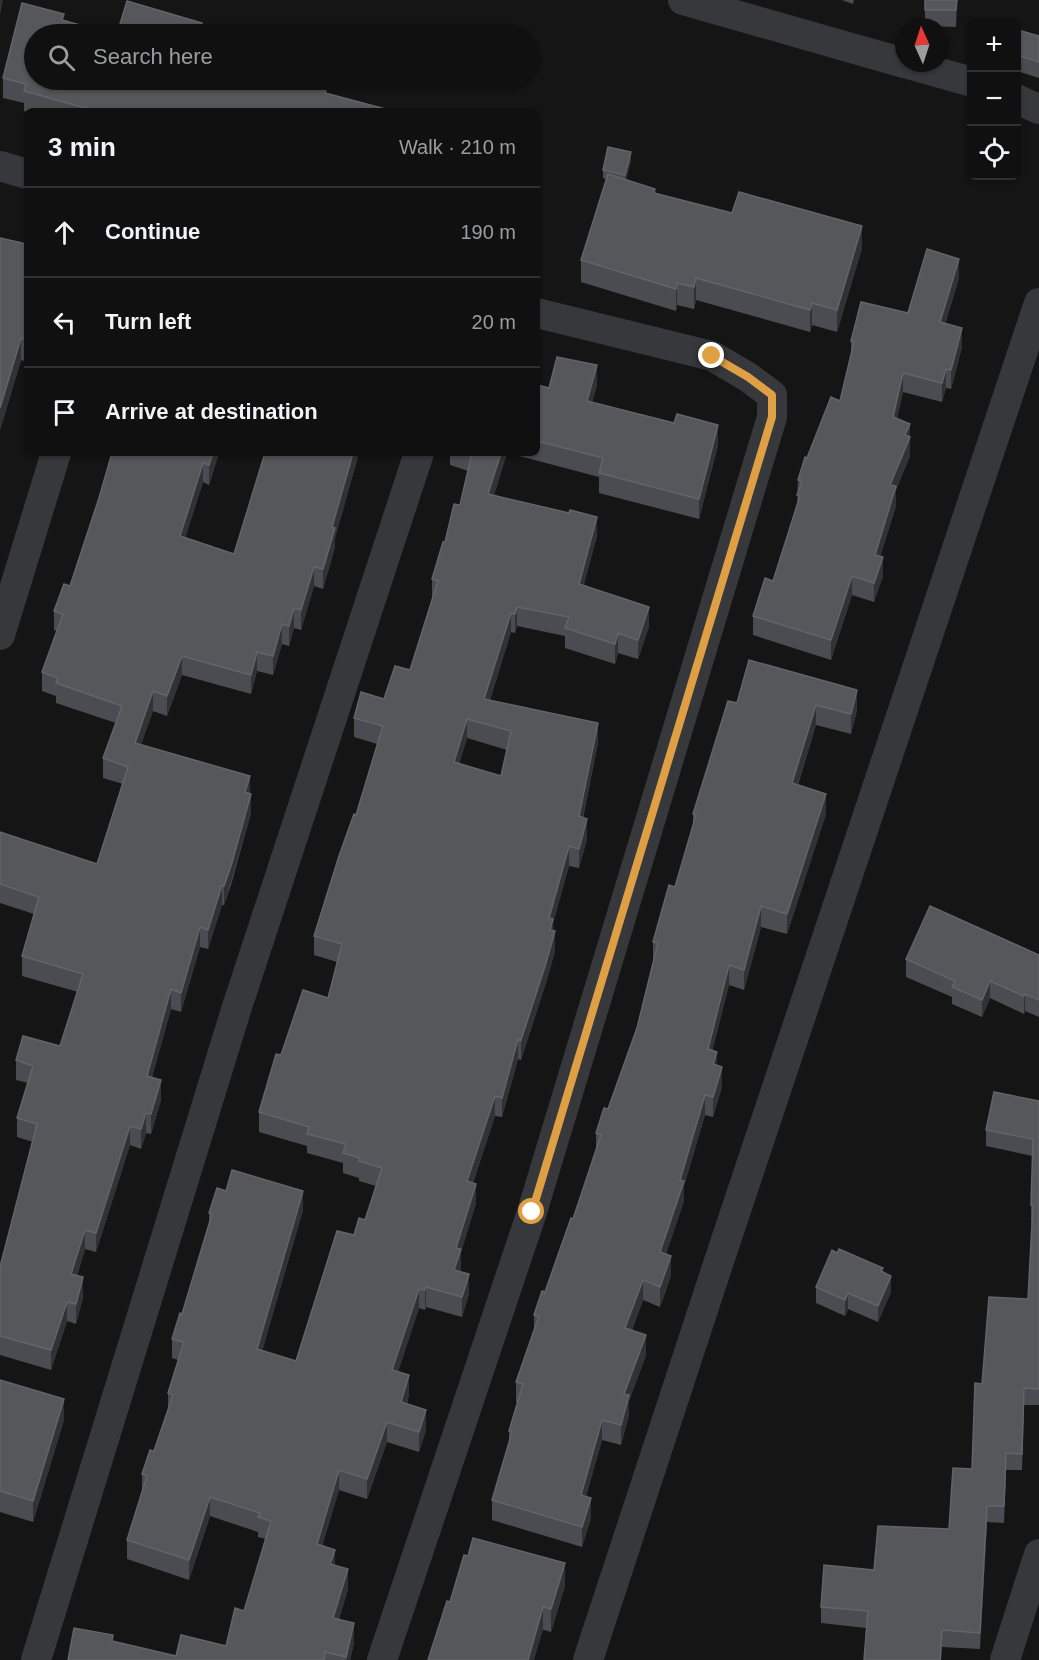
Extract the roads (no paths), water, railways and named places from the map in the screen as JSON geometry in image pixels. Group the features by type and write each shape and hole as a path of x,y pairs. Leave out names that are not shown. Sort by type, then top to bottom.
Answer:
{"street":[{"path":"683,0 895,60"},
{"path":"936,72 967,81"},
{"path":"1021,101 1039,109"},
{"path":"0,166 24,173"},
{"path":"588,1660 719,1260 1039,303"},
{"path":"382,1660 532,1212 772,417 772,395 748,377 712,356 540,314"},
{"path":"0,635 55,456"},
{"path":"36,1660 236,1010 418,456"},
{"path":"1005,1660 1039,1554"}]}
